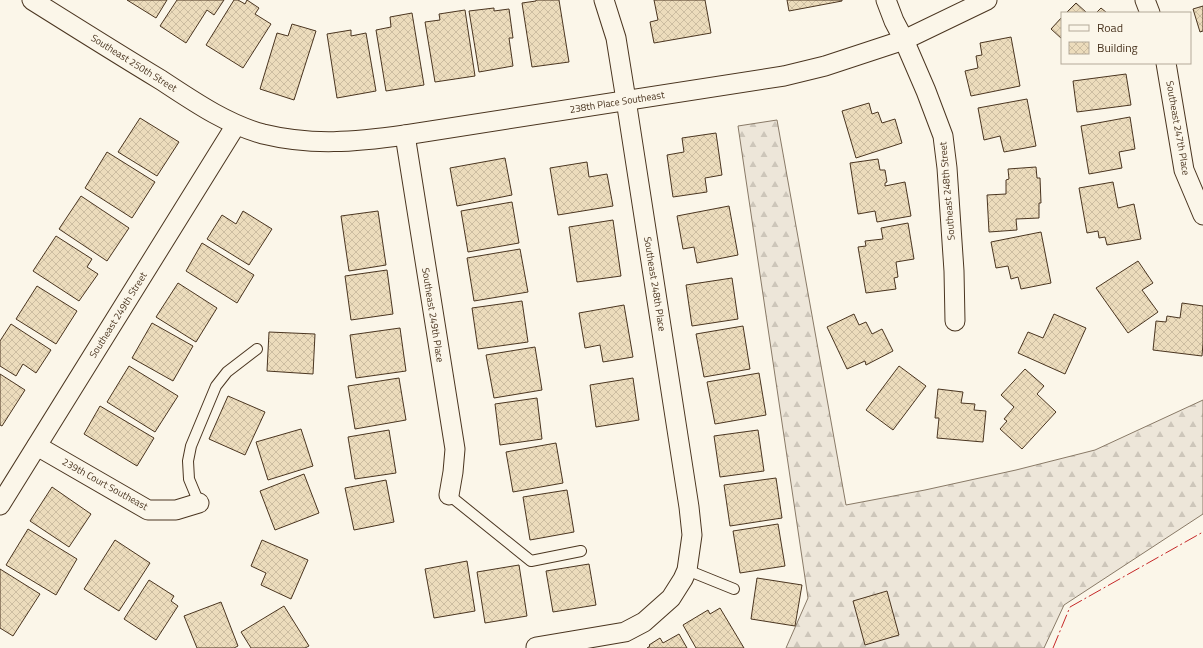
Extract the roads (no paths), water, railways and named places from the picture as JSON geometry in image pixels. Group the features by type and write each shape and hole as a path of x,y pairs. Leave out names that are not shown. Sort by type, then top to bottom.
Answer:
{"street":[{"name":"Southeast 250th Street","path":"32,0 204,108 236,125"},
{"name":"Southeast 248th Place","path":"604,0 616,38 689,507 692,535 687,570"},
{"name":"Southeast 248th Street","path":"886,0 926,91 943,136 947,168 954,271 955,321"},
{"name":"238th Place Southeast","path":"236,125 263,134 311,142 339,143 363,141 784,76 826,66 904,40 987,0"},
{"path":"1145,0 1150,12"},
{"name":"Southeast 247th Place","path":"1166,64 1184,170 1203,215"},
{"name":"Southeast 249th Street","path":"0,506 236,125"},
{"name":"Southeast 249th Place","path":"404,135 455,449 454,472 449,495"},
{"name":"239th Court Southeast","path":"37,446 148,510 176,510 200,503"},
{"path":"536,647 625,632 644,622 671,598 687,570"}],"lane":[{"path":"200,503 189,479 188,461 191,446 216,386 227,372 257,349"},
{"path":"449,495 531,561 581,550"},
{"path":"687,570 734,589"}]}
